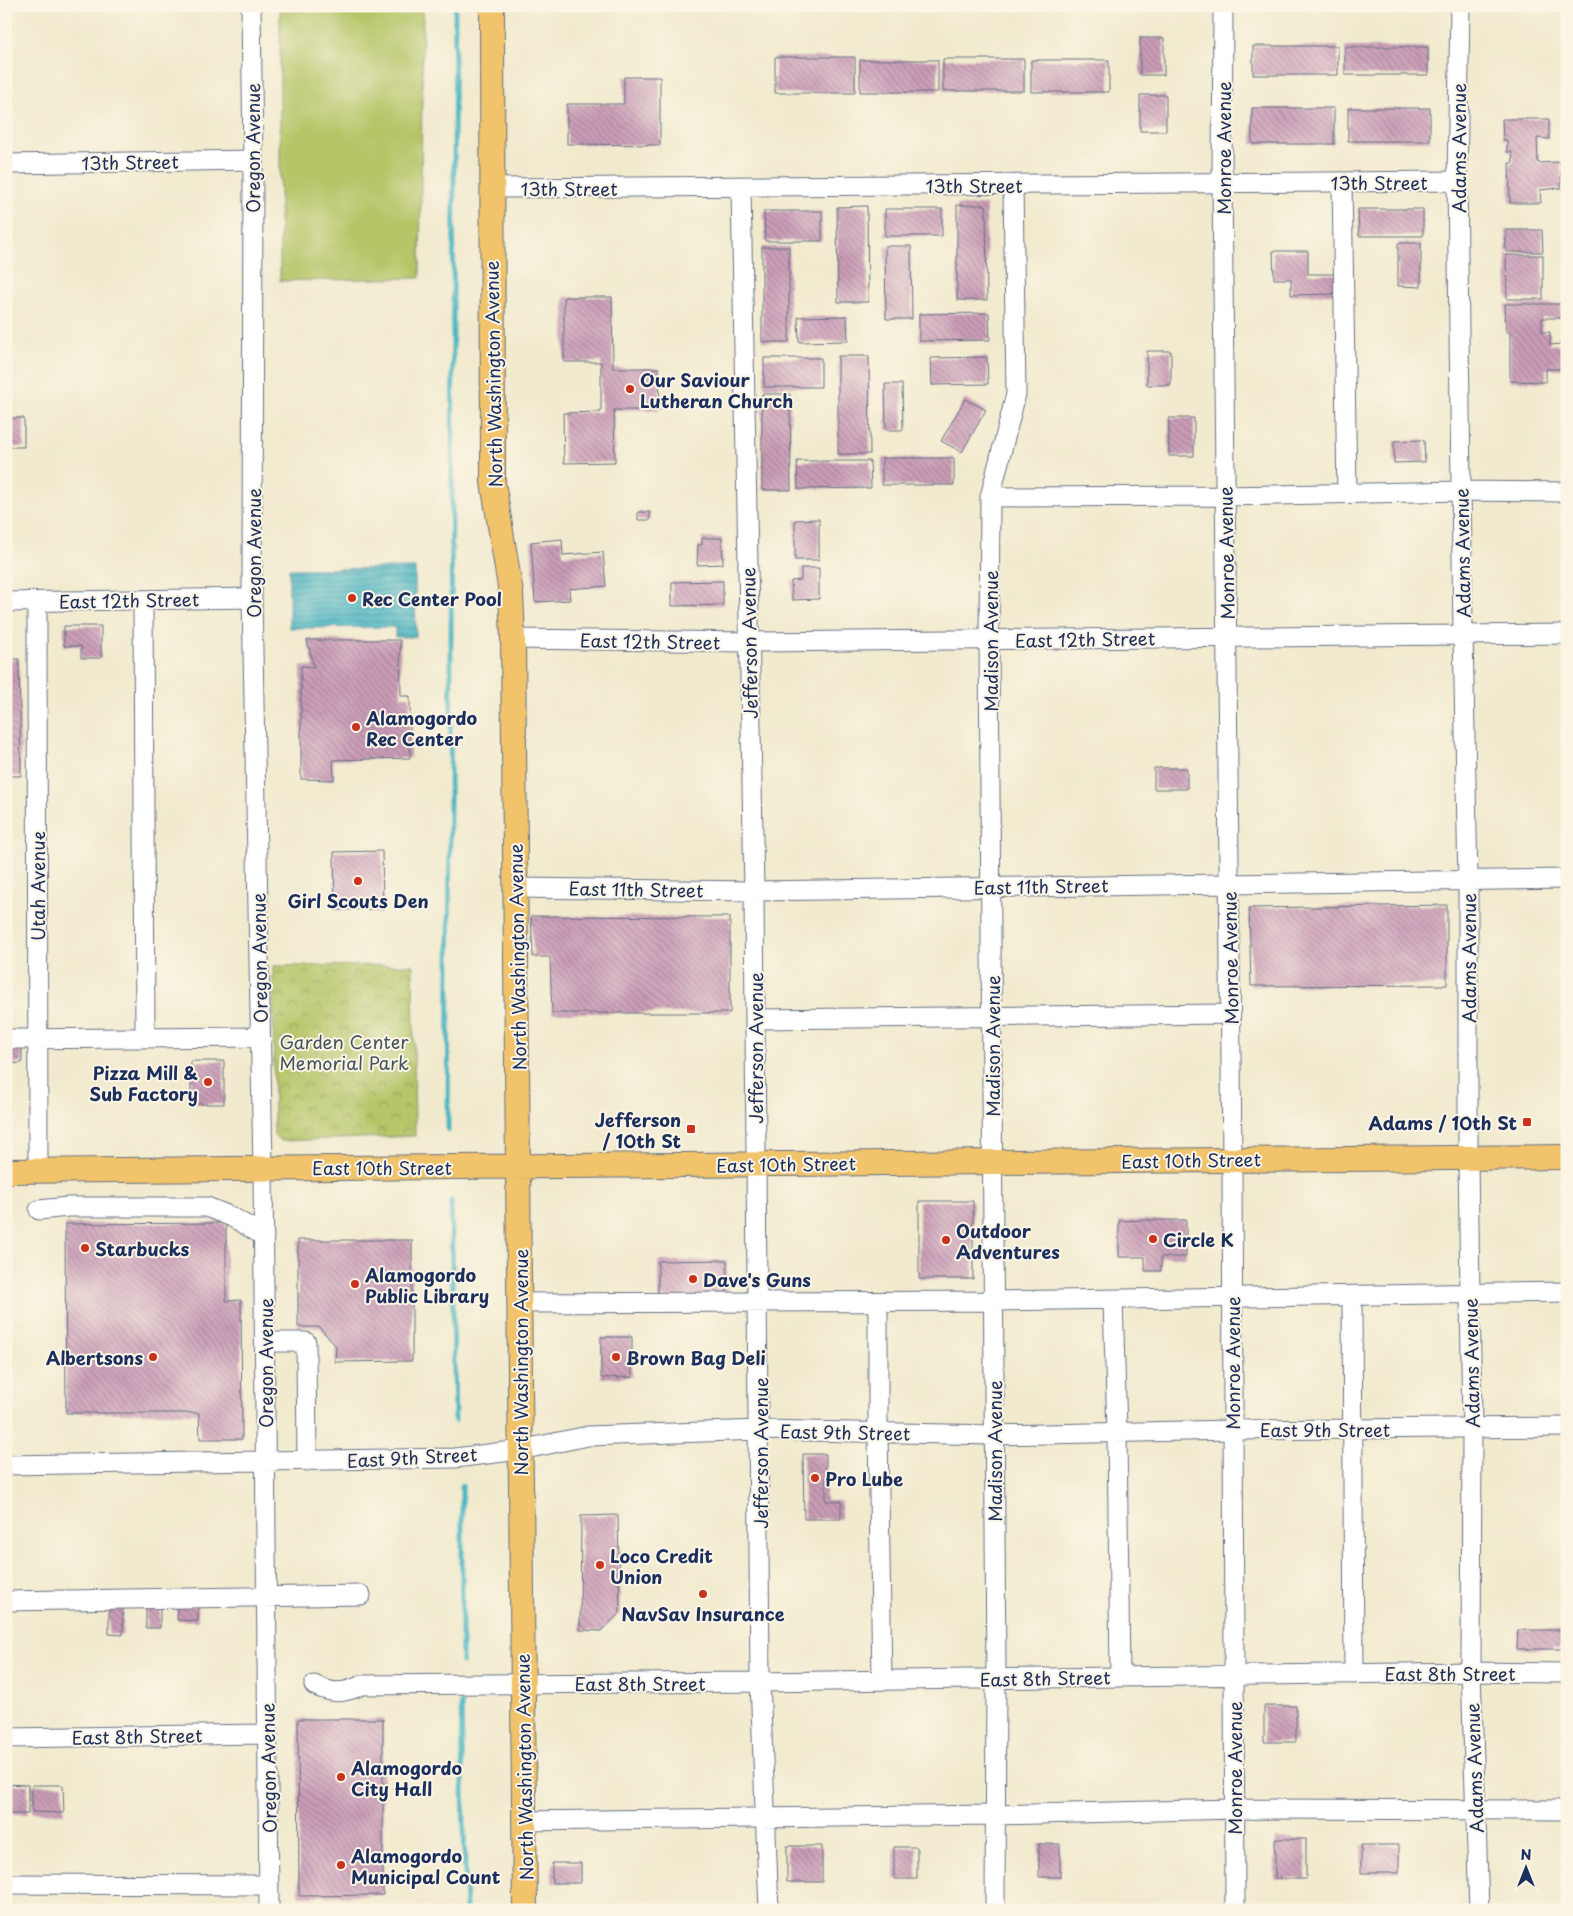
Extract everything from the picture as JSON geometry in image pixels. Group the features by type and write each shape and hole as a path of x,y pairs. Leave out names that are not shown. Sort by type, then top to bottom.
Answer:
{"main road":[{"name":"North Washington Avenue","path":"492,6 492,482 511,593 513,639 525,1910"},
{"name":"East 10th Street","path":"6,1171 1567,1156"}],"street":[{"name":"Oregon Avenue","path":"251,6 253,160 252,598 264,1236 269,1910"},
{"name":"Monroe Avenue","path":"1223,6 1222,183 1231,1014 1235,1910"},
{"name":"Adams Avenue","path":"1460,6 1457,181 1468,881 1468,1158 1472,1429 1471,1672 1479,1910"},
{"name":"13th Street","path":"6,164 253,160"},
{"name":"13th Street","path":"492,188 1457,181"},
{"path":"1342,182 1347,493"},
{"name":"Madison Avenue","path":"995,1910 996,1678 989,640 990,497 1016,394 1013,185"},
{"name":"Jefferson Avenue","path":"741,187 754,890 760,1430 760,1682 769,1910"},
{"path":"990,497 1225,496 1461,491 1567,492"},
{"name":"East 12th Street","path":"6,602 252,598"},
{"path":"143,600 145,1038"},
{"name":"Utah Avenue","path":"36,602 38,1170"},
{"name":"East 12th Street","path":"513,639 749,642 1567,634"},
{"name":"East 11th Street","path":"516,888 754,890 1567,879"},
{"path":"755,1020 1231,1014"},
{"path":"6,1038 260,1037"},
{"path":"39,1210 68,1207 207,1207 232,1218 264,1236"},
{"path":"520,1303 1113,1300 1567,1292"},
{"path":"1352,1296 1354,1674"},
{"path":"1113,1300 1117,1432 1120,1677"},
{"path":"878,1302 882,1680"},
{"path":"265,1342 306,1342 307,1461"},
{"name":"East 9th Street","path":"6,1465 455,1458 520,1450 588,1436 760,1430 994,1435 1232,1430 1567,1427"},
{"path":"6,1601 266,1595 361,1595"},
{"name":"East 8th Street","path":"314,1685 327,1692 348,1692 362,1685 760,1682 1471,1672 1567,1673"},
{"name":"East 8th Street","path":"6,1738 268,1734"},
{"path":"524,1821 995,1815 1234,1809 1567,1810"},
{"path":"6,1884 269,1885"}],"green space":[{"path":"280,6 423,6 420,278 280,281"},
{"name":"Garden Center Memorial Park","path":"413,965 415,1136 282,1141 274,1136 273,966"}],"water":[{"name":"Rec Center Pool","path":"415,568 416,637 395,637 395,627 289,628 289,569"}],"building":[{"path":"1140,38 1164,38 1164,75 1140,75"},
{"path":"1253,46 1338,46 1338,75 1253,75"},
{"path":"1345,47 1428,47 1428,75 1345,75"},
{"path":"775,57 855,57 855,93 775,93"},
{"path":"943,59 1024,59 1024,91 943,91"},
{"path":"860,60 938,60 938,92 860,92"},
{"path":"1031,60 1109,60 1109,92 1031,92"},
{"path":"624,77 660,77 660,145 567,144 567,104 624,104"},
{"path":"1140,95 1166,95 1166,131 1140,131"},
{"path":"1252,108 1334,108 1334,144 1252,144"},
{"path":"1348,108 1430,108 1430,141 1348,141"},
{"path":"1502,119 1549,119 1549,139 1537,138 1538,163 1561,162 1561,188 1540,190 1541,203 1510,203 1509,163 1513,163 1512,152 1507,152 1507,140 1503,140"},
{"path":"957,205 986,205 987,300 957,300"},
{"path":"867,206 868,302 838,302 837,207"},
{"path":"885,209 942,209 942,236 885,236"},
{"path":"1358,209 1423,209 1423,236 1359,236"},
{"path":"764,211 822,211 822,241 765,241"},
{"path":"1506,230 1542,230 1543,252 1506,252"},
{"path":"1398,243 1421,243 1421,287 1398,286"},
{"path":"885,246 911,246 912,319 886,319"},
{"path":"762,247 789,247 789,342 762,342"},
{"path":"1273,251 1308,251 1308,274 1336,274 1336,294 1291,295 1291,279 1274,279"},
{"path":"1506,255 1543,255 1543,299 1507,299"},
{"name":"Our Saviour Lutheran Church","path":"564,297 612,297 613,368 659,368 660,410 614,410 615,462 564,463 563,413 601,412 601,362 564,362"},
{"path":"1505,304 1561,304 1561,318 1542,318 1542,332 1550,332 1550,345 1562,344 1562,369 1546,369 1546,382 1510,381 1510,332 1506,332"},
{"path":"989,313 990,340 919,341 919,314"},
{"path":"847,316 848,341 799,342 798,317"},
{"path":"1147,351 1171,351 1171,385 1147,385"},
{"path":"838,356 869,356 870,454 838,454"},
{"path":"987,357 988,384 932,385 931,358"},
{"path":"764,358 821,358 821,387 764,387"},
{"path":"885,384 902,384 903,430 886,430"},
{"path":"762,394 790,394 791,490 762,490"},
{"path":"965,399 986,410 962,452 941,441"},
{"path":"6,418 24,418 24,447 6,447"},
{"path":"1169,418 1194,418 1194,456 1169,456"},
{"path":"1424,440 1425,462 1394,463 1394,441"},
{"path":"882,458 954,458 954,485 882,485"},
{"path":"797,461 870,461 871,488 798,489"},
{"path":"638,512 650,512 650,520 638,520"},
{"path":"819,519 819,560 795,560 795,520"},
{"path":"702,538 722,538 723,564 697,565 698,545 702,545"},
{"path":"562,539 563,555 603,552 606,586 569,589 570,600 535,602 531,542"},
{"path":"801,568 819,568 819,599 792,600 791,581 801,580"},
{"path":"723,581 723,605 672,606 672,582"},
{"path":"64,626 101,626 101,658 81,658 81,646 64,646"},
{"name":"Alamogordo Rec Center","path":"307,640 400,640 401,696 410,696 410,758 333,760 334,780 301,779 301,666 314,667"},
{"path":"6,659 19,659 21,776 6,776"},
{"path":"1154,768 1187,768 1187,789 1154,789"},
{"name":"Girl Scouts Den","path":"382,851 383,909 335,910 334,852"},
{"path":"1447,905 1447,985 1251,986 1249,908"},
{"path":"531,916 730,917 730,1013 552,1013 550,957 533,957"},
{"path":"6,1044 22,1044 22,1063 6,1064"},
{"name":"Pizza Mill & Sub Factory","path":"191,1061 224,1061 224,1104 191,1104"},
{"name":"Outdoor Adventures","path":"919,1201 973,1201 973,1279 919,1279"},
{"path":"1186,1220 1186,1257 1161,1257 1161,1271 1145,1271 1145,1257 1119,1257 1119,1221"},
{"name":"Albertsons","path":"226,1223 226,1301 241,1300 242,1439 200,1439 199,1413 66,1413 65,1224"},
{"name":"Alamogordo Public Library","path":"298,1240 412,1240 412,1361 335,1362 336,1346 319,1327 298,1327"},
{"name":"Dave's Guns","path":"727,1260 727,1297 658,1298 658,1261"},
{"name":"Brown Bag Deli","path":"601,1337 632,1337 632,1377 601,1378"},
{"name":"Pro Lube","path":"803,1454 826,1454 826,1501 841,1501 841,1519 804,1519"},
{"name":"Loco Credit Union","path":"618,1515 620,1613 601,1631 580,1630 581,1516"},
{"path":"109,1606 123,1606 123,1635 109,1634"},
{"path":"160,1606 160,1628 146,1628 146,1607"},
{"path":"177,1606 198,1606 198,1621 177,1620"},
{"path":"1518,1630 1564,1630 1564,1649 1517,1649"},
{"path":"1264,1706 1296,1706 1296,1742 1264,1742"},
{"name":"Alamogordo City Hall","path":"298,1719 383,1719 383,1895 299,1896"},
{"path":"6,1784 28,1785 28,1814 6,1814"},
{"path":"32,1785 63,1785 64,1813 32,1812"},
{"path":"1275,1839 1306,1839 1306,1879 1275,1879"},
{"path":"1039,1844 1060,1844 1060,1877 1039,1877"},
{"path":"1361,1845 1399,1845 1399,1873 1361,1873"},
{"path":"787,1846 822,1846 822,1882 787,1882"},
{"path":"894,1847 917,1847 917,1879 894,1879"},
{"path":"552,1863 581,1863 581,1883 552,1883"}],"waterway":[{"path":"448,1130 455,6"},
{"path":"451,1201 455,1421"},
{"path":"462,1486 462,1662"},
{"path":"461,1704 466,1910"}],"place":[{"name":"Our Saviour Lutheran Church","path":"630,389"},
{"name":"Rec Center Pool","path":"352,598"},
{"name":"Alamogordo Rec Center","path":"356,727"},
{"name":"Girl Scouts Den","path":"358,881"},
{"name":"Pizza Mill & Sub Factory","path":"208,1082"},
{"name":"Adams / 10th St","path":"1527,1122"},
{"name":"Jefferson / 10th St","path":"691,1129"},
{"name":"Circle K","path":"1153,1239"},
{"name":"Outdoor Adventures","path":"946,1240"},
{"name":"Starbucks","path":"85,1248"},
{"name":"Dave's Guns","path":"693,1279"},
{"name":"Alamogordo Public Library","path":"355,1284"},
{"name":"Albertsons","path":"153,1357"},
{"name":"Brown Bag Deli","path":"616,1357"},
{"name":"Pro Lube","path":"815,1478"},
{"name":"Loco Credit Union","path":"600,1565"},
{"name":"NavSav Insurance","path":"703,1594"},
{"name":"Alamogordo City Hall","path":"341,1777"},
{"name":"Alamogordo Municipal Count","path":"341,1865"}]}
